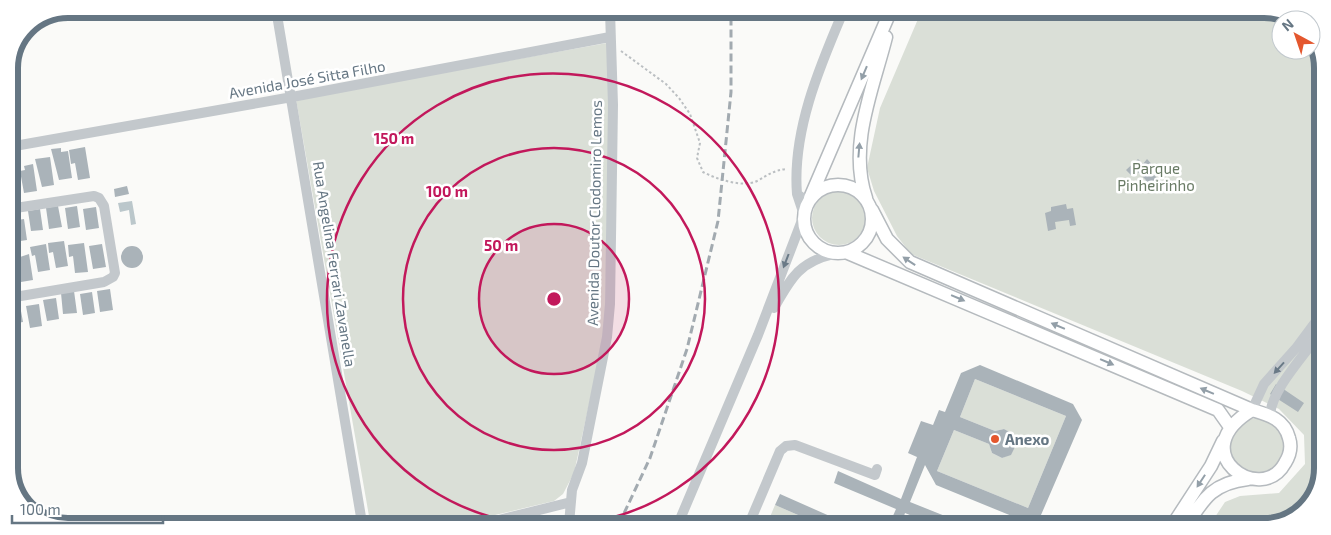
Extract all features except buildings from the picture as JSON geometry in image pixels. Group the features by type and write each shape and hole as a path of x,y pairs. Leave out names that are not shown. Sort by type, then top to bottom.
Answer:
{"main road":[{"path":"872,210 873,223 869,236 860,247 848,253 834,254 821,250 811,241 805,229 804,215 808,202 889,18"},
{"path":"891,18 858,149 860,182 887,239 910,262 1252,410 1270,415 1280,421 1288,432 1291,444 1289,456 1283,467 1274,475 1262,479 1232,481 1216,487 1202,502 1191,518"},
{"path":"808,202 817,192 836,185 856,189 866,198"},
{"path":"848,253 1218,410 1230,426"},
{"path":"1177,518 1212,466 1230,426 1252,410"},
{"path":"1224,439 1224,452 1228,464 1237,473 1249,479"}],"street":[{"name":"Rua Angelina Ferrari Zavanella","path":"277,18 361,518"},
{"name":"Avenida Doutor Clodomiro Lemos","path":"570,518 572,490 582,463 606,336 610,304 613,105 610,18"},
{"path":"681,518 758,335 804,215 798,194 795,170 802,130 816,81 841,18"},
{"name":"Avenida José Sitta Filho","path":"18,145 292,97 610,37"},
{"path":"798,194 808,202"},
{"path":"18,209 94,196 99,198 104,206 115,272 113,277 104,282 18,296"},
{"path":"758,335 789,282 800,268 816,258 834,254"},
{"path":"1270,415 1270,407 1314,328"},
{"path":"1252,410 1264,384 1314,339"},
{"path":"752,518 780,451 786,446 795,445 875,475 878,469"},
{"path":"510,518 571,502"}],"path":[{"path":"610,37 623,54 666,84 679,98 690,114 700,144 697,158 703,172 712,177 743,184 756,182 770,172 795,170"}],"green space":[{"name":"Parque Pinheirinho","path":"918,18 1271,18 1271,60 1313,60 1314,468 1311,484 1303,498 1288,511 1273,517 1214,518 1225,502 1240,496 1279,493 1305,464 1304,435 1279,409 1242,391 911,254 897,236 874,191 867,168 880,108"},
{"path":"607,43 609,104 605,331 574,473 563,494 554,501 482,518 370,518 296,99"},
{"path":"834,191 844,191 854,195 862,203 866,218 862,233 854,241 844,245 834,245 824,241 816,233 812,223 812,213 816,203 824,195"},
{"path":"975,379 1066,416 1028,508 937,471 954,430 989,444 992,453 1002,458 1011,454 1016,445 1013,435 1004,429 995,431 960,417"},
{"path":"1257,418 1268,420 1277,426 1283,435 1285,446 1283,457 1277,466 1268,472 1257,474 1246,472 1237,466 1231,457 1229,446 1231,435 1237,426 1246,420"},
{"path":"775,505 805,518 770,518"}],"shaded area":[{"path":"132,201 136,224 131,225 129,210 120,212 118,203"}],"railway":[{"path":"622,518 650,458 687,349 718,221 731,92 731,18"}],"place":[{"name":"Anexo","path":"995,439"}]}
